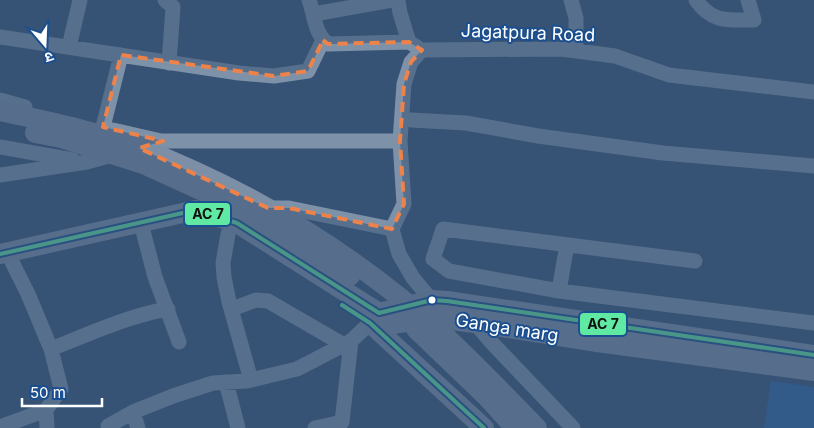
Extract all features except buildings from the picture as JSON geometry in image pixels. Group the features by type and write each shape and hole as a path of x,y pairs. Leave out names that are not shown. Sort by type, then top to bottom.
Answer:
{"main road":[{"path":"0,111 66,125 134,146 197,173 256,202 308,231 397,296 445,336 537,428"},
{"path":"0,125 61,138 143,164 244,210 350,276 383,301 435,346 515,428"},
{"path":"196,210 228,234 380,323"},
{"path":"4,253 196,210 236,223 380,323 484,428"},
{"path":"380,323 432,300 473,314 814,355"},
{"name":"Ganga marg","path":"380,323 434,318 447,319 473,314 597,342 814,371"}],"street":[{"path":"70,47 80,0"},
{"path":"165,0 173,7 170,63"},
{"path":"0,37 170,63 274,76 308,70 324,40 317,32 311,7 392,0"},
{"path":"398,0 400,13 416,46 404,84 400,141 404,204 392,229 399,254 413,278 447,319"},
{"path":"571,0 576,18 576,51"},
{"path":"696,0 703,10 718,19 754,20 748,0"},
{"name":"Jagatpura Road","path":"324,40 328,44 561,49 615,56 669,75 814,92"},
{"path":"87,162 103,127 121,55"},
{"path":"0,100 163,141 400,141"},
{"path":"411,120 466,123 538,136 663,153 814,166"},
{"path":"0,175 87,162 163,141"},
{"path":"0,147 87,162"},
{"path":"196,210 289,208 392,229"},
{"path":"141,223 155,276 180,342"},
{"path":"695,261 443,229 433,259 449,271 559,291 814,323"},
{"path":"228,234 223,263 226,285 251,380"},
{"path":"559,291 566,250"},
{"path":"0,428 46,410 61,389 51,349 28,294 4,253"},
{"path":"232,309 256,300 268,301 347,343"},
{"path":"51,349 125,320 152,312 168,310"},
{"path":"473,314 493,344 573,428"},
{"path":"108,426 133,412 173,396 214,383 251,380 297,369 380,323"},
{"path":"315,428 342,425 347,343"},
{"path":"226,382 238,428"},
{"path":"46,410 47,428"},
{"path":"133,412 138,428"}],"highlighted area":[{"path":"323,40 328,44 409,42 422,50 411,62 404,84 400,141 404,204 392,229 289,208 268,208 139,148 163,141 103,127 121,55 274,76 308,71"}],"shaded area":[{"path":"771,381 814,387 814,428 764,428"}],"transit line":[{"path":"0,254 196,210 237,223 379,313 432,300 447,301 814,355"},
{"path":"342,305 370,323 484,428"}]}
